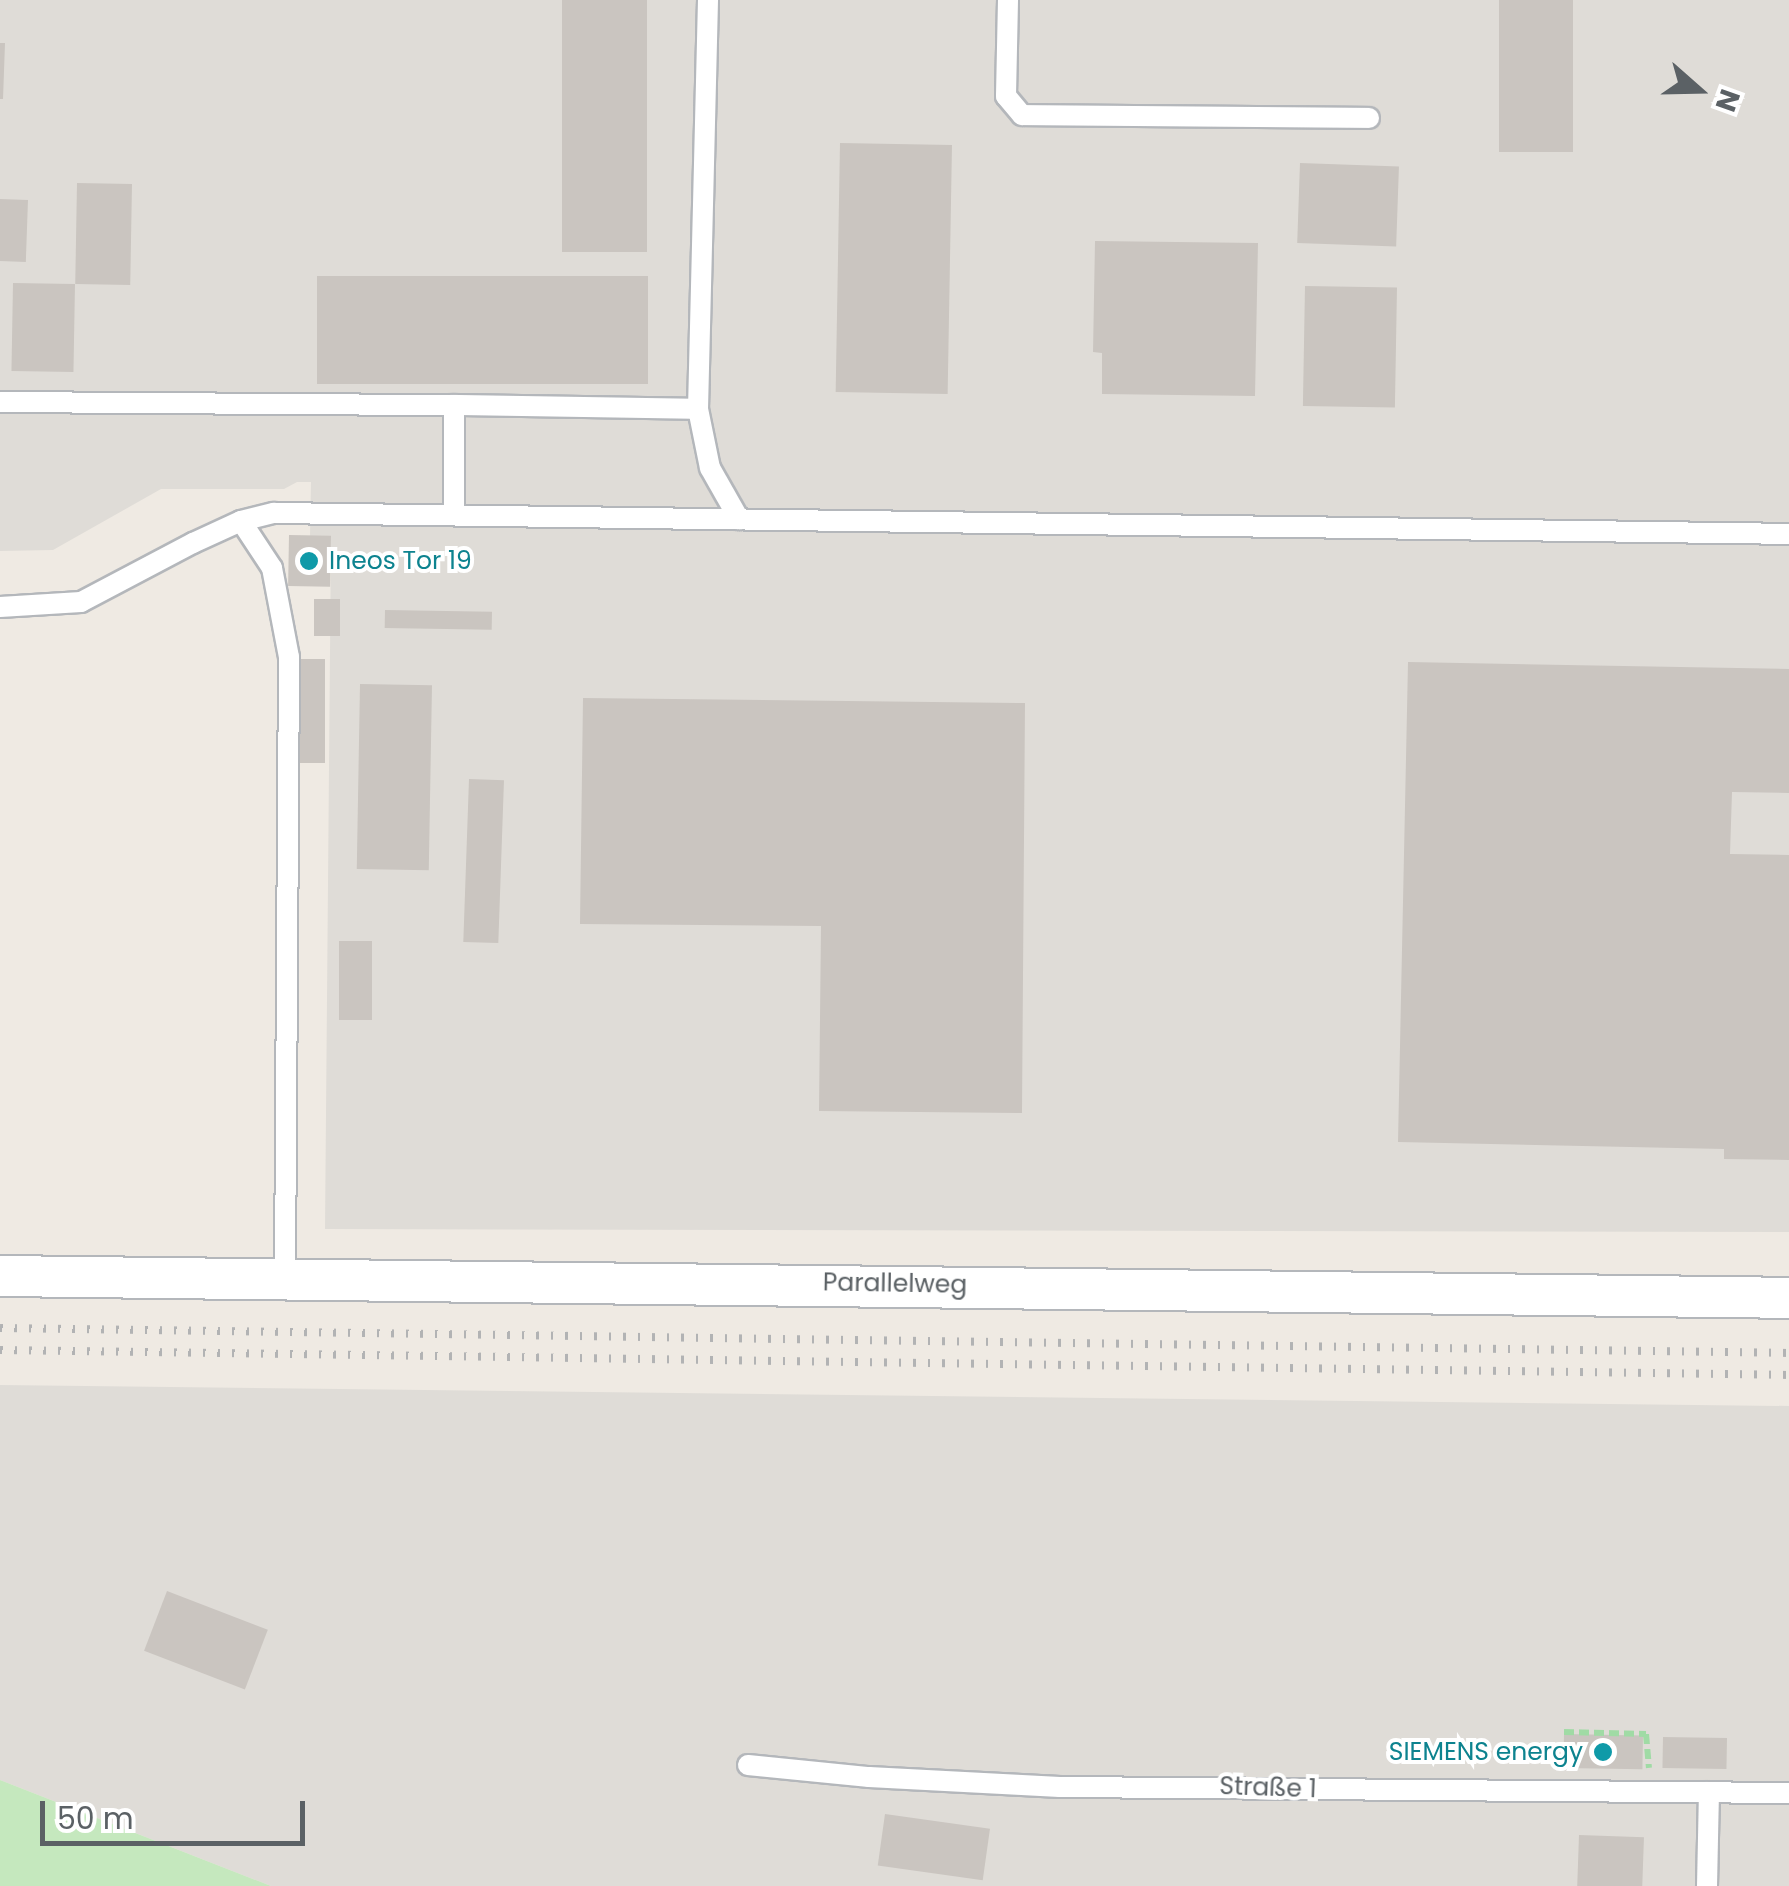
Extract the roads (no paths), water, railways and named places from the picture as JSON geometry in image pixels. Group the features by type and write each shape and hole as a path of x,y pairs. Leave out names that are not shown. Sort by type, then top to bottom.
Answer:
{"street":[{"name":"Parallelweg","path":"0,1276 1789,1298"}],"lane":[{"path":"708,0 698,409 710,468 740,519"},
{"path":"1008,0 1006,96 1022,115 1369,118"},
{"path":"0,402 698,409"},
{"path":"454,405 454,514"},
{"path":"0,607 81,602 241,521 274,513 1789,534"},
{"path":"241,521 272,568 289,656 285,1278"},
{"name":"Straße 1","path":"748,1764 869,1777 1060,1787 1222,1786 1403,1793 1789,1792"},
{"path":"1707,1886 1710,1792"}],"railway":[{"path":"0,1328 1789,1353"},
{"path":"0,1350 1789,1375"}],"place":[{"name":"Ineos Tor 19","path":"309,561"},
{"name":"SIEMENS energy","path":"1603,1752"}]}
